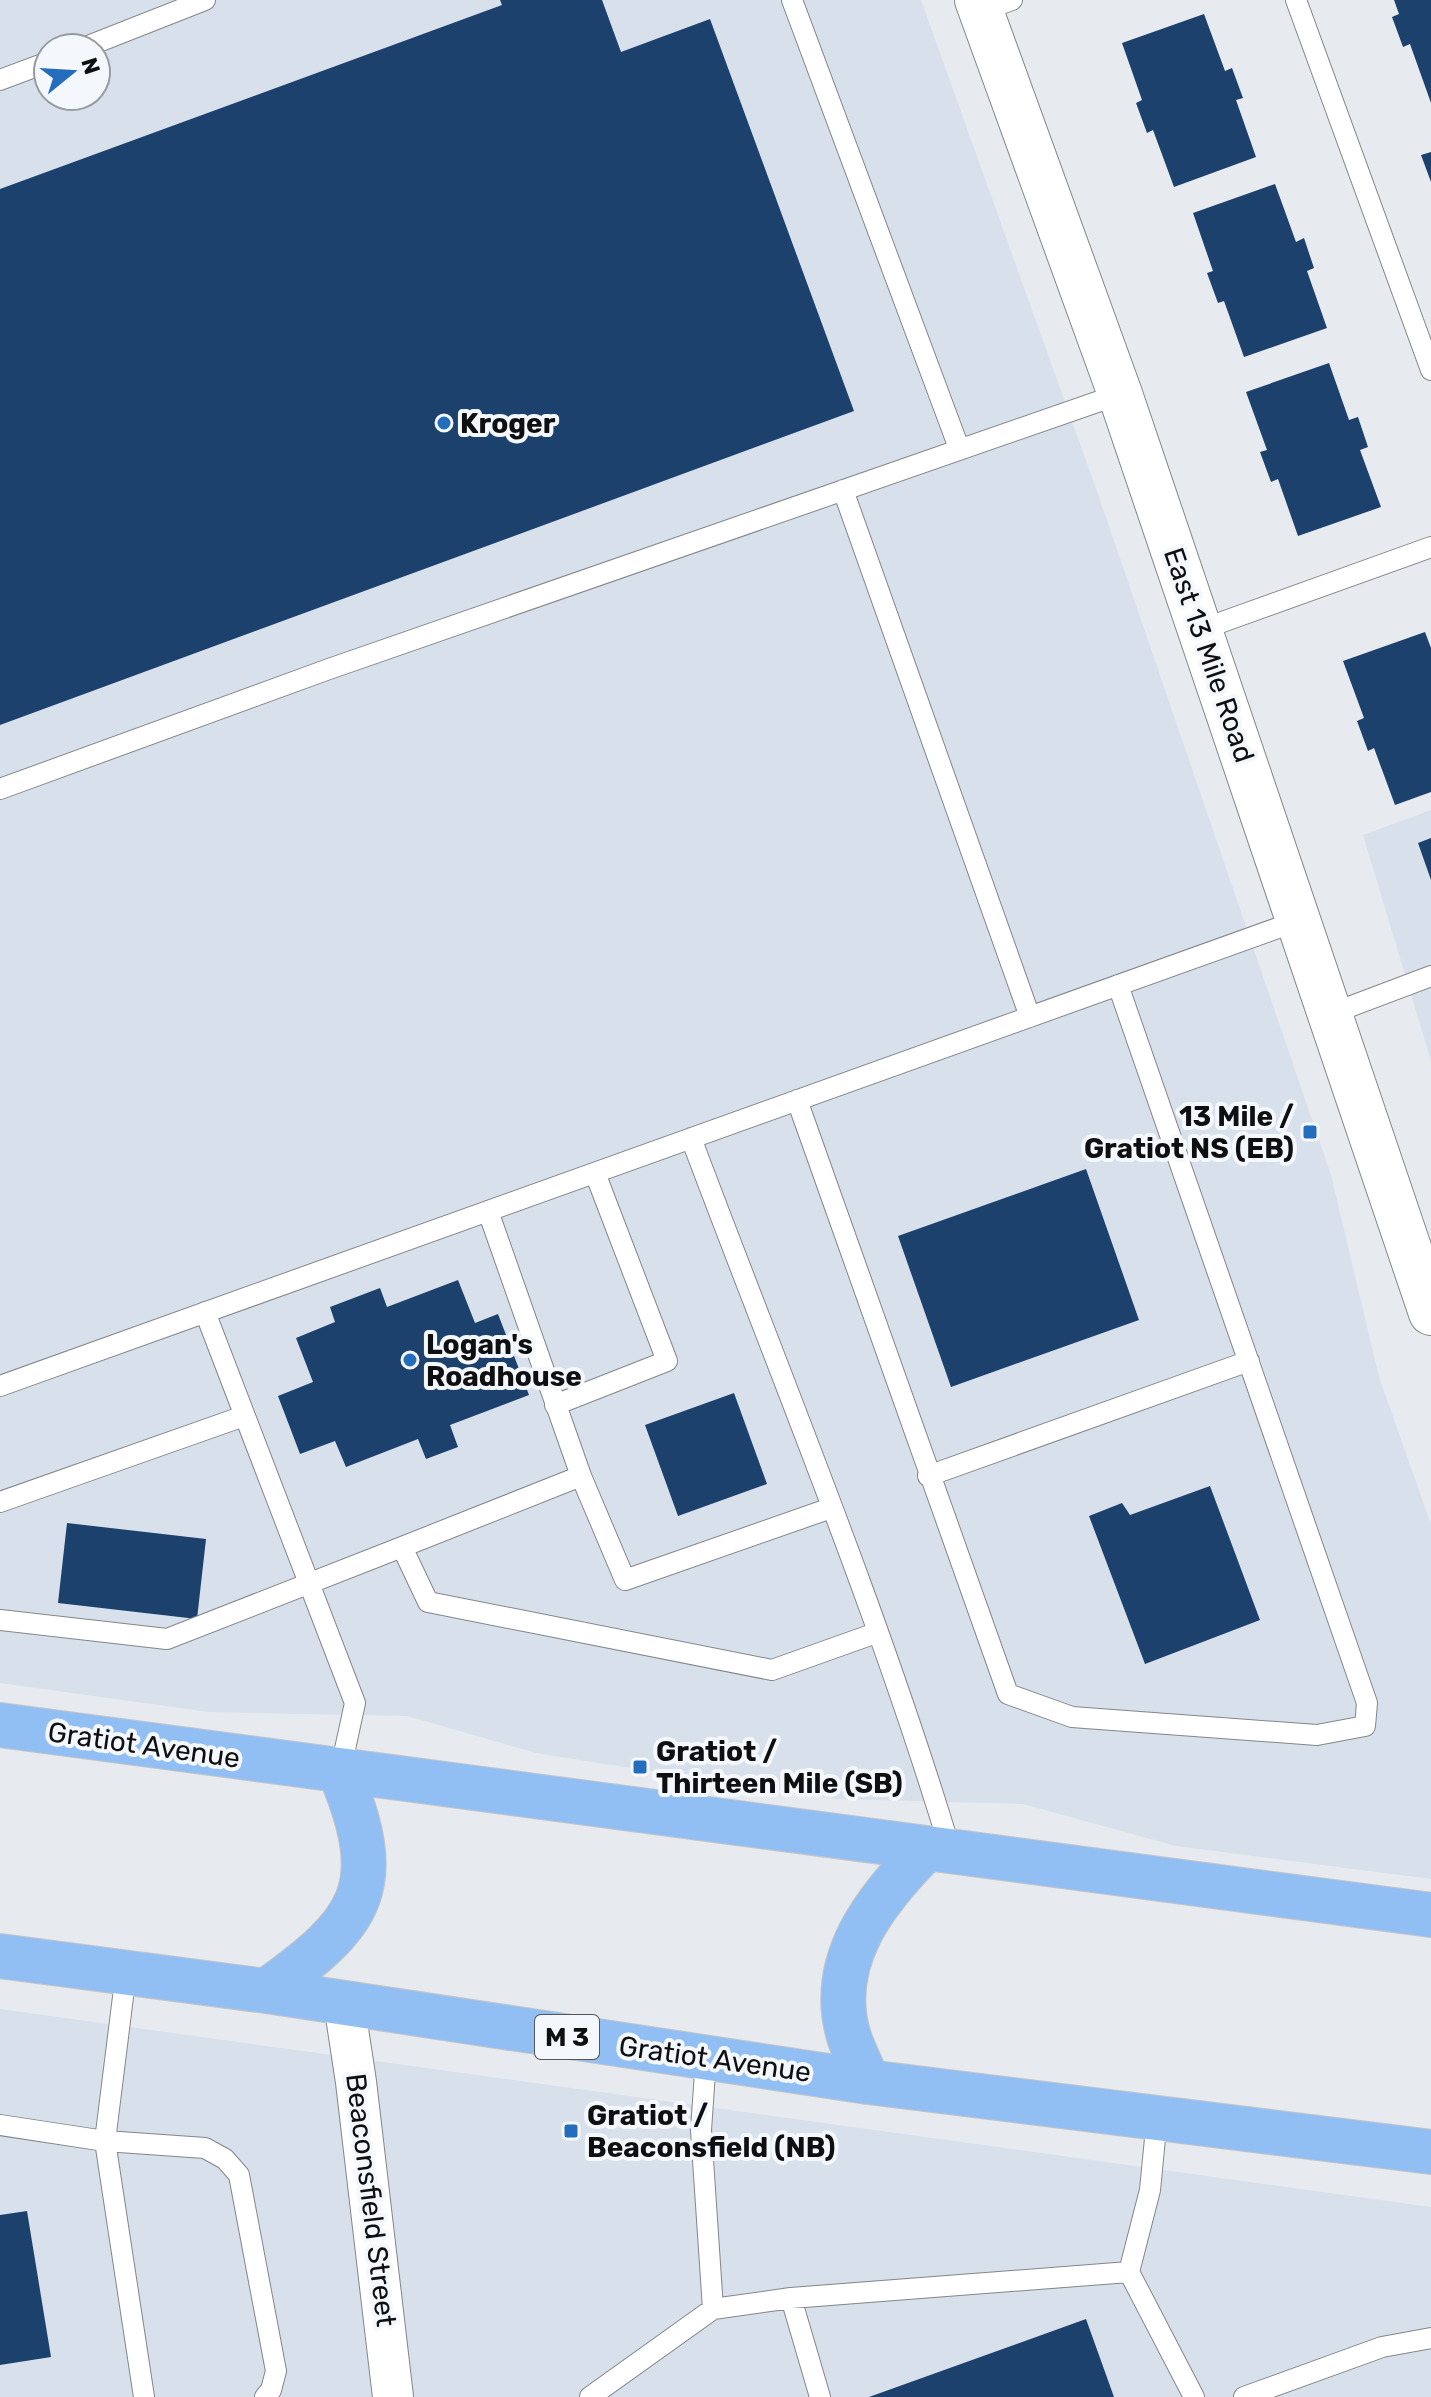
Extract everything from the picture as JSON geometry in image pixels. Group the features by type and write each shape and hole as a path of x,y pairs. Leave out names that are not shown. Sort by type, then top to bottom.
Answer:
{"main road":[{"name":"East 13 Mile Road","path":"990,4 1200,630 1333,1013 1361,1113 1431,1313"},
{"name":"Gratiot Avenue","path":"0,1725 1431,1915"},
{"path":"266,1991 313,1958 337,1932 356,1902 365,1875 364,1842 340,1772"},
{"path":"868,2082 849,2036 843,2000 846,1966 863,1925 889,1886 939,1850"},
{"name":"Gratiot Avenue","path":"0,1956 266,1991 868,2082 1431,2152"}],"street":[{"name":"Beaconsfield Street","path":"344,2003 393,2397"}],"lane":[{"path":"112,37 205,0"},
{"path":"792,0 959,448"},
{"path":"1296,0 1431,370"},
{"path":"0,80 32,68"},
{"path":"0,789 959,448 1120,394"},
{"path":"843,490 1030,1017"},
{"path":"1200,630 1431,547"},
{"path":"0,1386 1300,920"},
{"path":"1333,1013 1431,976"},
{"path":"797,1100 928,1476 1008,1694 1072,1717 1317,1735 1365,1726 1367,1703 1118,985"},
{"path":"691,1138 876,1633 939,1850"},
{"path":"555,1405 667,1361 595,1173"},
{"path":"488,1211 581,1476 625,1580 831,1508"},
{"path":"205,1312 355,1703 340,1772"},
{"path":"928,1476 1249,1361"},
{"path":"0,1502 244,1416"},
{"path":"0,1620 167,1639 581,1476"},
{"path":"402,1547 428,1602 772,1670 876,1633"},
{"path":"126,1973 105,2141 144,2397"},
{"path":"706,2058 701,2130 713,2309"},
{"path":"1157,2118 1150,2190 1129,2272 1194,2397"},
{"path":"0,2125 105,2141 205,2148 225,2159 239,2175 276,2371 271,2390 265,2397"},
{"path":"590,2397 713,2309 791,2298 1129,2272"},
{"path":"791,2298 820,2397"},
{"path":"1244,2397 1382,2347 1431,2338"}],"shaded area":[{"path":"0,0 921,0 1098,494 1331,1175 1379,1377 1431,1524 1431,1879 1176,1846 1023,1804 837,1799 598,1763 536,1753 407,1716 209,1712 0,1683"},
{"path":"1431,810 1431,1061 1363,835"},
{"path":"0,2009 1431,2207 1431,2397 0,2397"}],"building":[{"path":"500,0 602,0 621,52 710,19 854,411 0,725 0,189 502,5"},
{"path":"1394,0 1431,0 1431,103 1410,44 1403,47 1392,17 1399,14"},
{"path":"1204,14 1225,71 1232,68 1243,98 1236,100 1256,157 1174,187 1153,130 1147,133 1136,103 1142,100 1122,43"},
{"path":"1431,152 1431,182 1421,155"},
{"path":"1275,184 1296,242 1304,238 1314,268 1307,271 1327,328 1244,357 1224,301 1218,303 1207,273 1213,271 1193,213"},
{"path":"1329,363 1349,420 1358,417 1368,447 1360,450 1381,507 1298,536 1278,479 1271,482 1260,452 1267,450 1246,392"},
{"path":"1425,632 1431,648 1431,792 1395,805 1374,748 1368,751 1357,721 1364,718 1343,661"},
{"path":"1431,838 1431,880 1418,843"},
{"path":"1086,1169 1139,1320 951,1387 898,1236"},
{"name":"Logan's Roadhouse","path":"458,1280 475,1323 498,1314 529,1395 450,1425 458,1447 426,1459 418,1439 346,1467 335,1441 300,1454 278,1396 313,1382 296,1338 335,1322 330,1307 380,1288 387,1307"},
{"path":"734,1393 767,1484 678,1516 645,1425"},
{"path":"1210,1486 1260,1620 1145,1664 1089,1516 1122,1503 1130,1515"},
{"path":"67,1523 206,1539 197,1619 58,1603"},
{"path":"27,2211 51,2357 0,2365 0,2215"},
{"path":"1086,2319 1114,2397 869,2397"}],"place":[{"name":"Kroger","path":"444,423"},
{"name":"13 Mile / Gratiot NS (EB)","path":"1310,1132"},
{"name":"Logan's Roadhouse","path":"410,1360"},
{"name":"Gratiot / Thirteen Mile (SB)","path":"640,1767"},
{"name":"Gratiot / Beaconsfield (NB)","path":"571,2131"}]}
